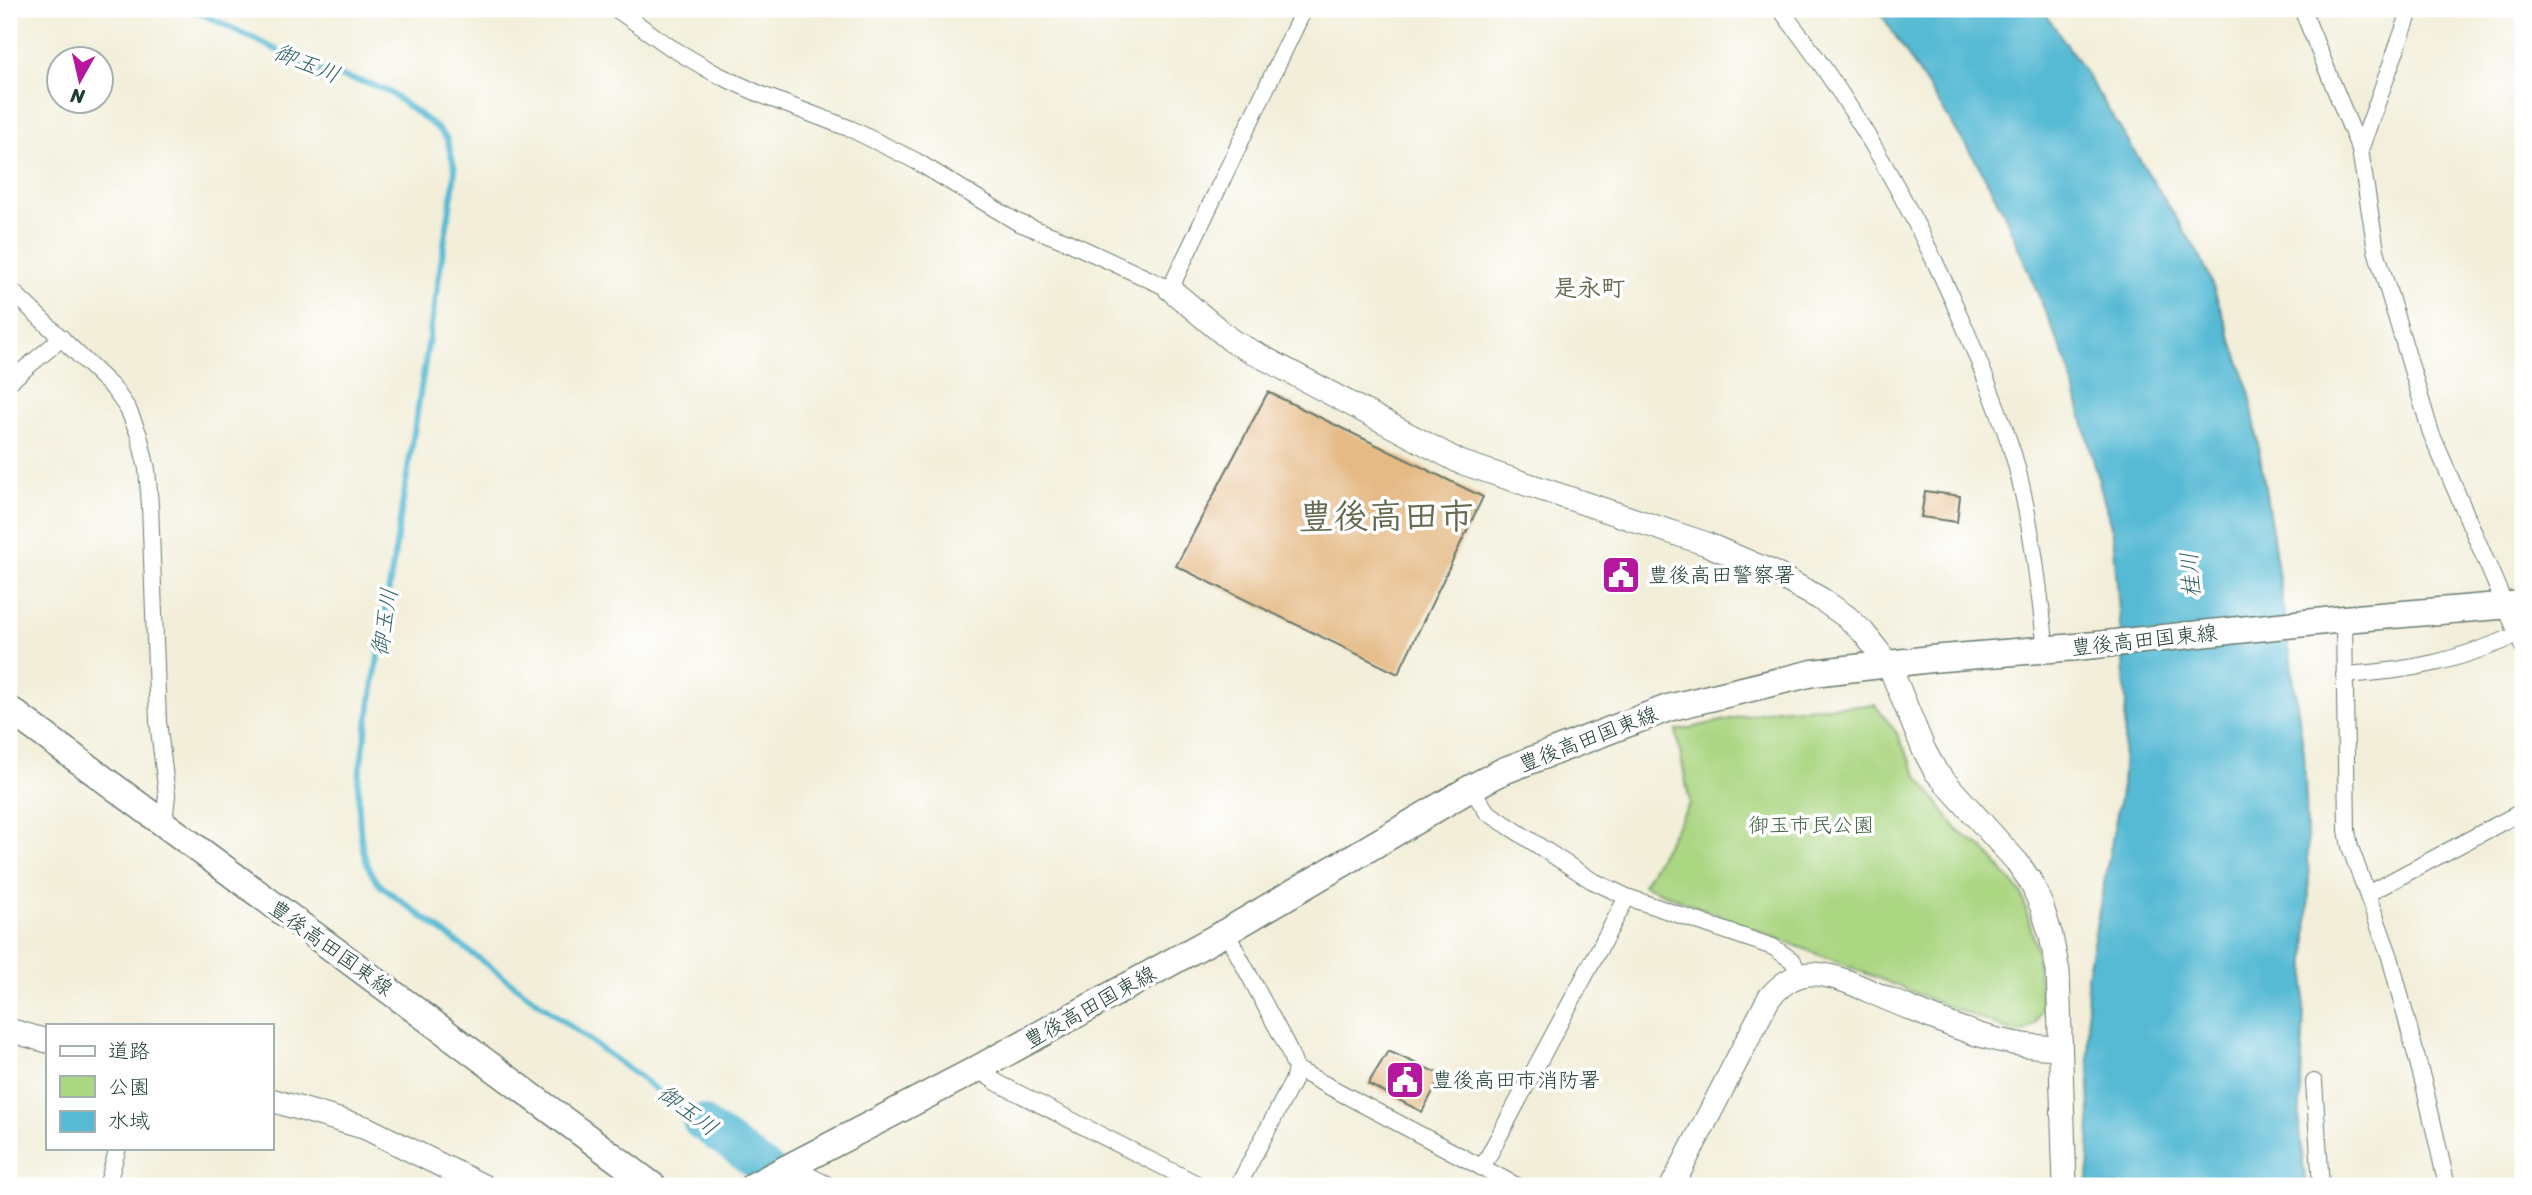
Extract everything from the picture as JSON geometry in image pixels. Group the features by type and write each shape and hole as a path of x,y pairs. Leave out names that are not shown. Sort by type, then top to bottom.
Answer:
{"main road":[{"name":"豊後高田国東線","path":"759,1184 1226,932 1503,771 1668,708 1813,673 2344,619 2514,605"},
{"name":"豊後高田国東線","path":"9,709 653,1186"}],"street":[{"path":"616,9 670,47 716,74 851,129 916,161 1017,222 1068,242 1170,289 1232,341 1460,462 1704,543 1781,577 1821,598 1847,617 1876,646 1889,665 1924,750 1936,772 2017,862 2031,882 2051,936 2058,971 2065,1186"},
{"path":"1170,289 1304,9"},
{"path":"1780,9 1837,87 1918,223 1992,391 2014,460 2036,565 2046,650"},
{"path":"2302,9 2360,150 2376,250 2431,433 2514,605 2521,641 2446,662 2395,671 2344,675"},
{"path":"2360,150 2411,9"},
{"path":"9,288 113,388 128,409 139,435 147,469 158,721 166,795 164,824"},
{"path":"9,382 62,338"},
{"path":"2344,619 2347,830 2354,861 2382,930 2405,1009 2447,1186"},
{"path":"1471,788 1487,812 1591,880 1627,897 1773,947 1793,961 1799,975"},
{"path":"2369,893 2523,811"},
{"path":"1482,1168 1627,897"},
{"path":"1226,932 1287,1046 1296,1069 1293,1081 1238,1186"},
{"path":"1672,1186 1769,998 1778,988 1799,975 1811,974 1840,979 1973,1034 2002,1043 2059,1048"},
{"path":"9,1030 46,1041"},
{"path":"976,1069 998,1083 1201,1186"},
{"path":"1296,1069 1517,1186"},
{"path":"2314,1082 2321,1186"},
{"path":"273,1101 366,1128 483,1186"},
{"path":"107,1186 117,1150"},
{"path":"790,1168 830,1186"}],"green space":[{"name":"御玉市民公園","path":"1875,705 1896,732 1916,773 1960,833 1982,847 2022,894 2036,947 2042,1010 2035,1024 2026,1031 2016,1033 1643,885 1690,803 1676,731 1777,709"}],"water":[{"name":"桂川","path":"1878,9 2042,9 2074,55 2197,251 2208,273 2249,389 2304,752 2309,888 2299,1130 2306,1186 2088,1186 2090,1121 2087,976 2122,786 2126,701 2113,534 2068,365 2003,211 1979,166"}],"building":[{"path":"1268,392 1483,497 1398,674 1176,566"},
{"path":"1925,491 1960,496 1957,522 1921,517"},
{"name":"豊後高田市消防署","path":"1388,1051 1442,1075 1422,1112 1368,1084"}],"waterway":[{"name":"御玉川","path":"192,9 279,51 307,68 371,84 389,92 436,127 447,139 455,169 358,782 361,837 367,864 381,886 700,1122"},
{"name":"御玉川","path":"700,1122 790,1186"}],"place":[{"name":"豊後高田警察署","path":"1621,575"},
{"name":"豊後高田市消防署","path":"1405,1080"}],"district":[{"name":"是永町","path":"1589,288"},
{"name":"豊後高田市","path":"1386,516"}]}
